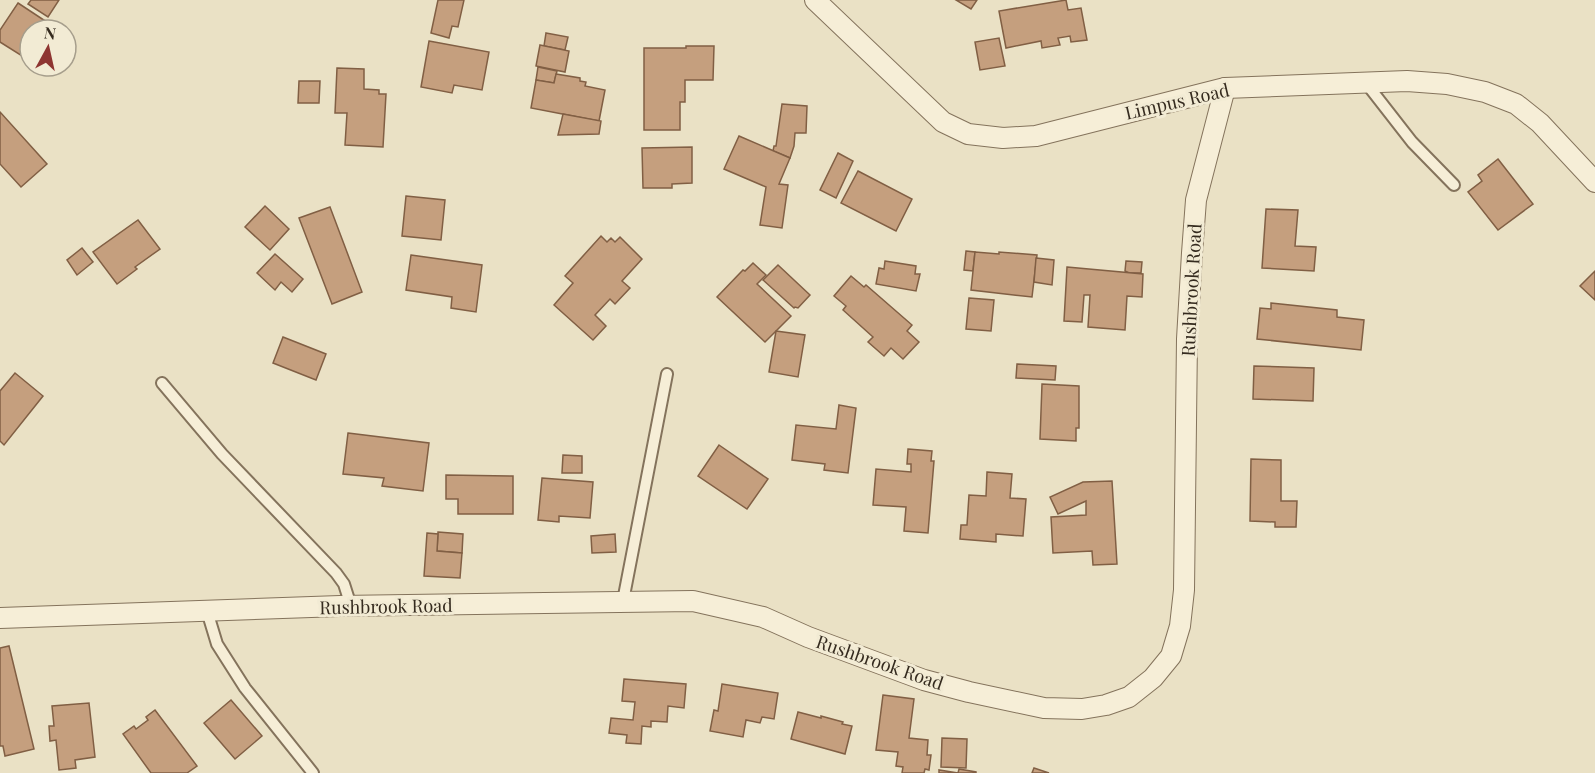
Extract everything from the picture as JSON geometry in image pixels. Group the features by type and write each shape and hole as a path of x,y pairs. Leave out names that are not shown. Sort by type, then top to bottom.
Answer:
{"street":[{"name":"Limpus Road","path":"815,0 943,122 968,134 1003,138 1036,136 1225,88 1407,81 1447,84 1485,92 1516,104 1540,123 1595,182"},
{"name":"Rushbrook Road","path":"0,618 351,606 693,601 763,617 808,637 924,680 969,692 1044,708 1082,709 1106,705 1129,697 1153,678 1171,656 1180,626 1184,590 1187,339 1196,200 1225,88"}],"lane":[{"path":"1366,83 1412,142 1454,185"},
{"path":"623,601 667,374"},
{"path":"162,382 222,454 336,573 344,584 351,606"},
{"path":"207,611 217,644 244,688 314,773"}],"building":[{"path":"31,0 59,0 48,17 28,4"},
{"path":"438,0 464,0 458,27 452,26 449,38 431,33"},
{"path":"956,0 977,0 971,9"},
{"path":"1066,0 1068,10 1081,8 1087,40 1071,42 1070,36 1058,38 1060,45 1042,48 1041,41 1006,48 999,11"},
{"path":"18,3 41,18 18,18 18,53 0,42 0,30"},
{"path":"546,33 568,37 565,50 544,46"},
{"path":"999,38 1005,66 980,70 975,42"},
{"path":"429,41 489,52 482,90 454,85 452,93 421,87"},
{"path":"540,45 569,51 565,72 536,66"},
{"path":"686,46 714,46 713,80 685,80 685,102 680,102 680,130 644,130 644,48 686,48"},
{"path":"538,67 557,71 554,83 536,80"},
{"path":"337,68 364,69 364,89 379,90 379,94 386,94 383,147 345,145 347,113 335,113"},
{"path":"556,74 580,78 580,81 586,82 585,86 605,90 599,121 531,108 536,80 554,83"},
{"path":"299,81 320,81 319,103 298,103"},
{"path":"782,104 807,106 806,133 795,133 790,158 773,151 776,146"},
{"path":"0,112 47,164 21,187 0,164"},
{"path":"563,114 601,121 599,134 558,135"},
{"path":"739,136 790,158 779,184 788,185 782,228 760,225 766,187 724,169"},
{"path":"692,147 692,183 672,184 672,188 643,188 642,148"},
{"path":"838,153 853,161 836,198 820,190"},
{"path":"1498,159 1533,204 1498,230 1468,192 1482,181 1478,175"},
{"path":"858,171 912,199 896,231 841,203"},
{"path":"406,196 445,200 441,240 402,236"},
{"path":"265,206 289,229 270,250 245,227"},
{"path":"330,207 362,292 332,304 299,218"},
{"path":"1266,209 1298,210 1295,246 1316,247 1314,271 1262,268"},
{"path":"138,220 160,249 135,267 137,269 117,284 93,252"},
{"path":"601,236 607,242 611,238 615,242 620,237 642,259 622,281 630,288 615,304 610,299 595,315 606,326 593,340 554,305 573,283 565,276"},
{"path":"82,248 93,262 77,275 67,260"},
{"path":"966,251 975,252 973,271 964,270"},
{"path":"975,252 1037,255 1032,297 971,290"},
{"path":"275,254 303,279 292,292 281,282 275,290 257,273"},
{"path":"411,255 482,265 476,312 451,308 452,297 406,290"},
{"path":"1036,258 1054,260 1052,285 1034,282"},
{"path":"885,261 916,266 915,274 920,274 916,291 876,284 879,268 884,269"},
{"path":"1126,261 1142,262 1141,273 1125,271"},
{"path":"753,263 766,275 757,284 791,316 765,342 717,297"},
{"path":"778,265 810,295 798,308 794,308 763,280"},
{"path":"1067,267 1143,274 1142,297 1127,296 1125,330 1088,327 1090,295 1084,295 1082,322 1064,321"},
{"path":"1595,271 1595,300 1580,286"},
{"path":"851,276 864,287 866,285 912,325 907,331 919,342 903,359 891,348 884,356 868,342 873,337 843,310 846,306 834,296"},
{"path":"969,298 994,300 991,331 966,329"},
{"path":"1271,303 1337,310 1337,317 1364,320 1361,350 1257,339 1260,308 1271,309"},
{"path":"776,331 805,335 798,377 769,372"},
{"path":"283,337 326,354 316,380 273,363"},
{"path":"1017,364 1056,366 1055,380 1016,378"},
{"path":"1254,366 1314,368 1313,401 1253,399"},
{"path":"15,373 43,396 4,445 0,441 0,391"},
{"path":"1042,384 1079,386 1079,428 1076,428 1076,441 1040,439"},
{"path":"839,405 856,408 848,473 824,470 825,464 792,460 796,425 836,429"},
{"path":"348,433 429,443 423,491 382,486 384,478 343,474"},
{"path":"719,445 768,479 747,509 698,476"},
{"path":"908,449 932,451 931,461 934,461 928,533 904,531 906,507 873,505 876,469 911,472 911,464 907,464"},
{"path":"563,455 582,456 582,473 562,473"},
{"path":"1251,459 1281,460 1281,501 1297,501 1296,527 1275,527 1275,522 1250,521"},
{"path":"987,472 1012,474 1010,498 1026,499 1023,536 996,534 996,542 960,539 961,525 967,525 969,495 986,496"},
{"path":"446,475 513,476 513,514 458,514 458,499 446,499"},
{"path":"542,478 593,482 590,518 559,516 559,522 538,520"},
{"path":"1112,481 1117,564 1093,565 1092,551 1053,553 1051,517 1086,515 1086,501 1058,514 1050,497 1083,482"},
{"path":"438,532 463,534 462,553 437,551"},
{"path":"427,533 438,534 437,551 462,553 460,578 424,576"},
{"path":"615,534 616,552 592,553 591,536"},
{"path":"9,646 34,749 5,756 3,746 0,746 0,648"},
{"path":"624,679 686,684 684,708 668,706 667,722 651,721 651,727 642,726 641,744 626,743 627,735 609,733 611,718 633,720 635,702 622,701"},
{"path":"722,684 778,693 774,719 762,717 760,723 746,720 743,737 710,731 714,710 718,711"},
{"path":"883,695 914,699 909,738 928,740 927,755 931,755 929,770 925,769 924,773 902,773 903,767 896,766 898,752 876,750"},
{"path":"231,700 262,736 235,759 204,723"},
{"path":"89,703 95,757 75,760 76,768 59,770 56,740 50,741 49,726 54,726 52,706"},
{"path":"155,710 197,766 187,773 151,773 123,734 134,726 136,729 148,720 146,717"},
{"path":"798,712 821,718 821,716 852,726 845,754 791,739"},
{"path":"942,738 967,739 966,768 941,767"},
{"path":"1034,768 1049,773 1032,773"},
{"path":"959,769 976,772 976,773 958,773"},
{"path":"939,770 958,773 939,773"}]}
